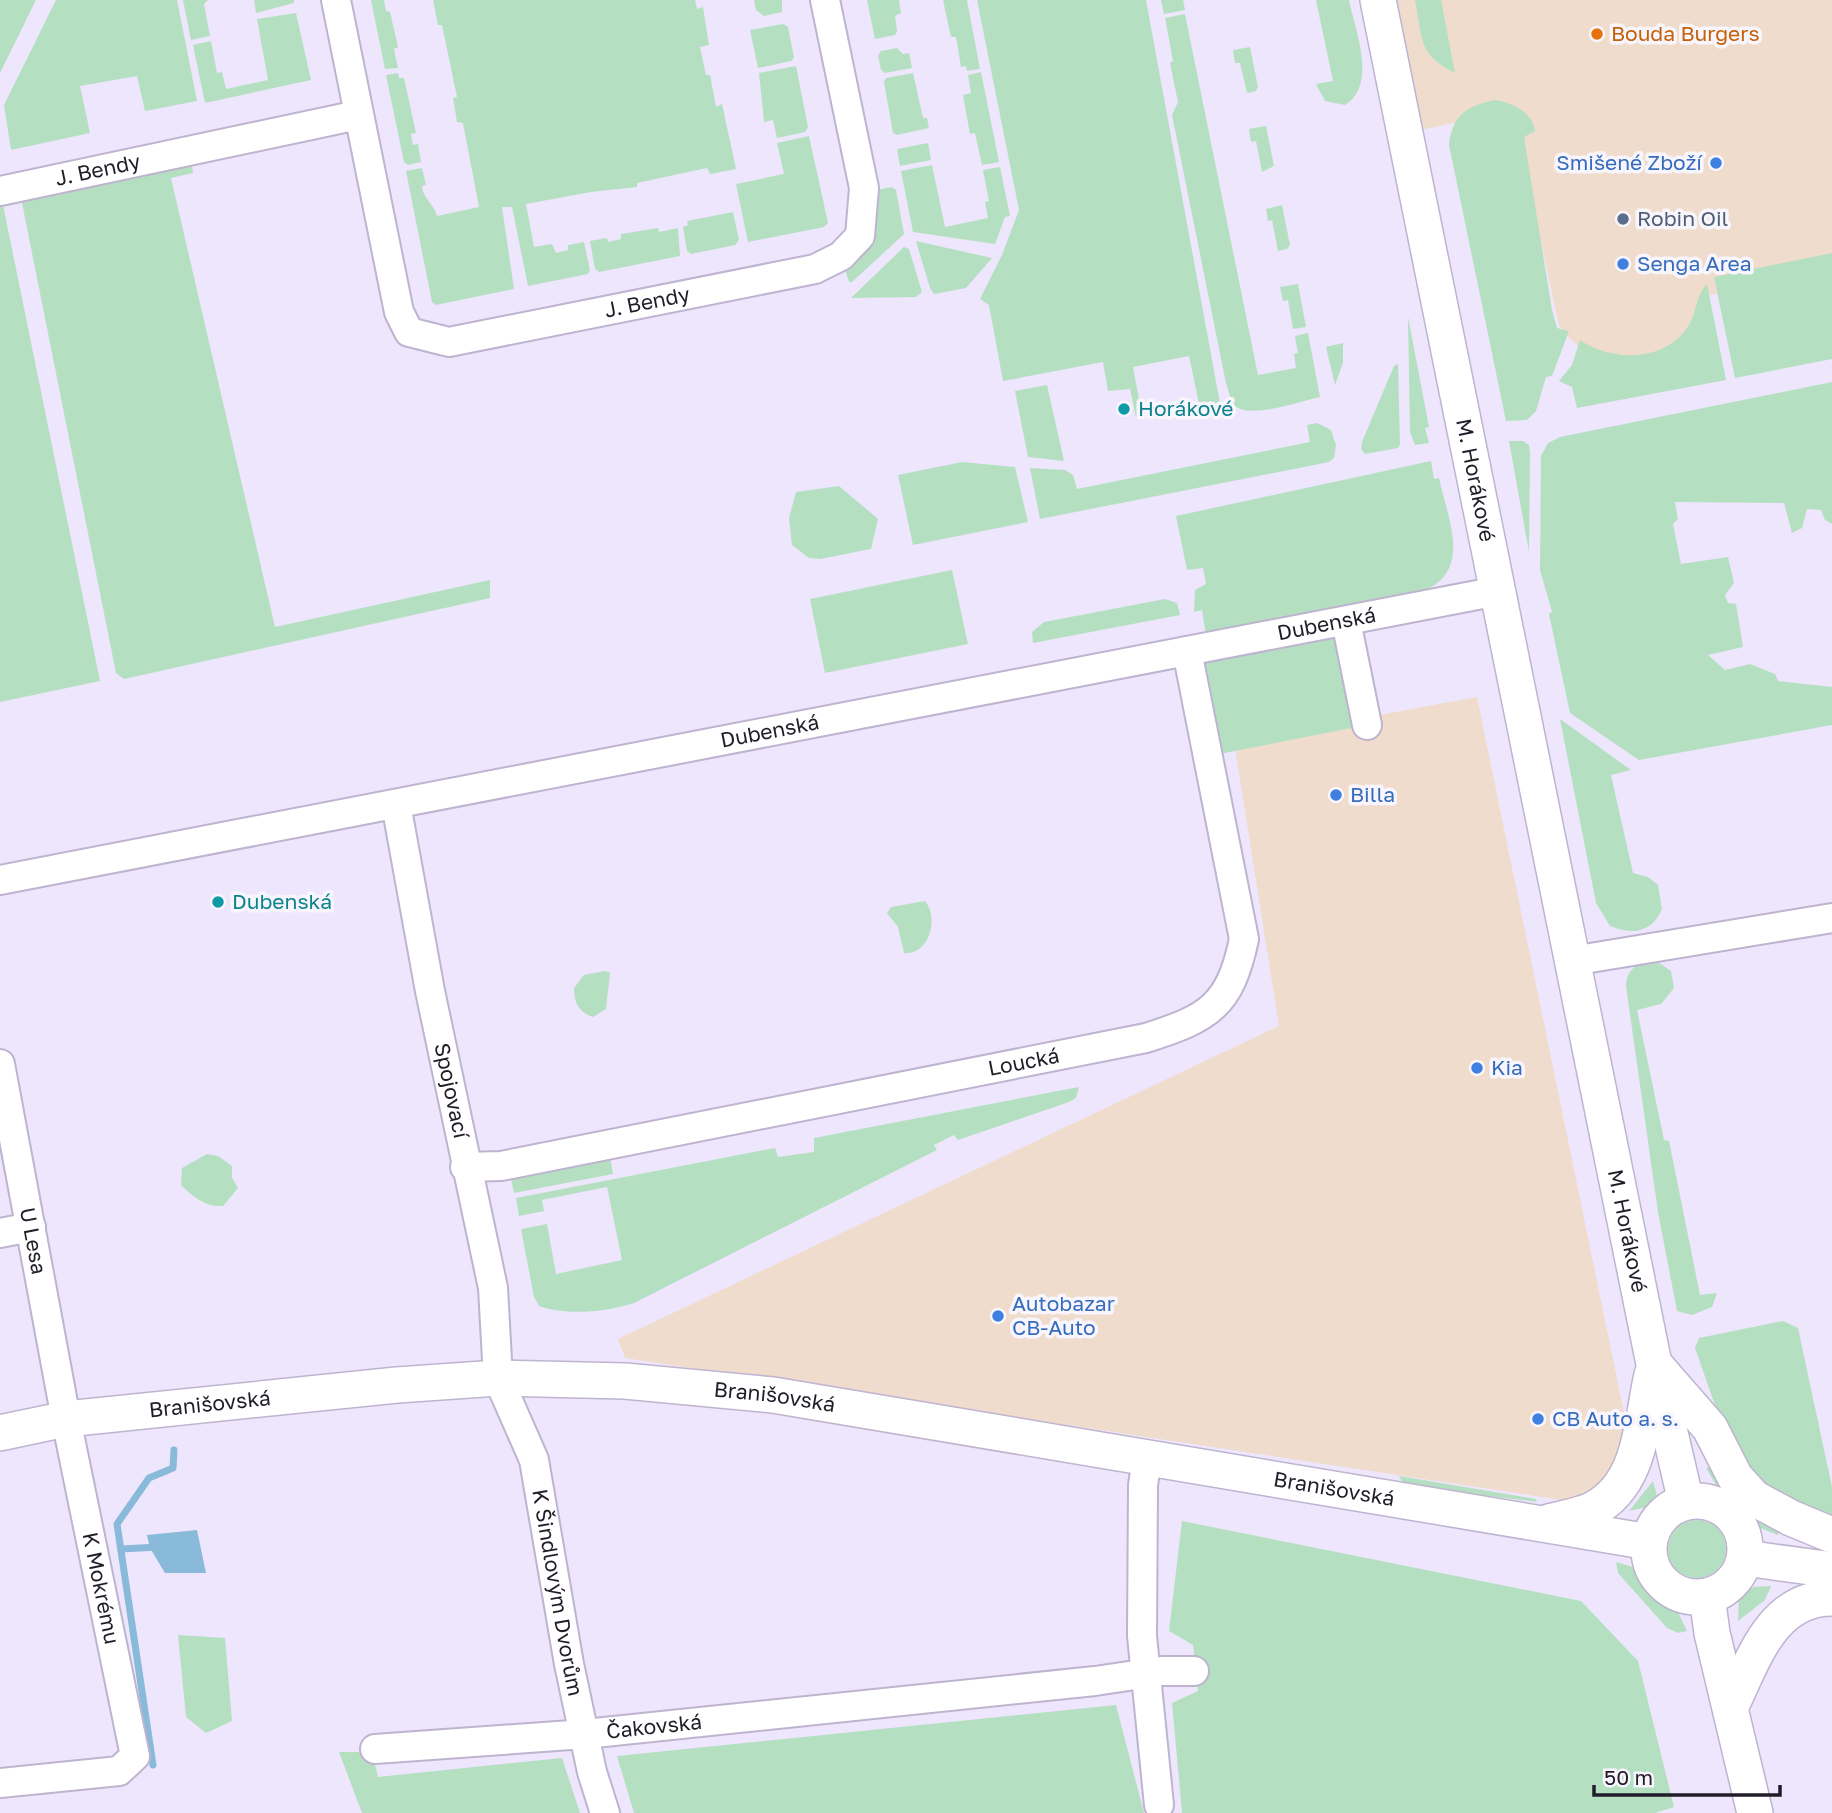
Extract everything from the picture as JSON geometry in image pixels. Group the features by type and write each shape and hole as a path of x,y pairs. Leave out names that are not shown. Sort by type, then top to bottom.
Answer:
{"street":[{"name":"J. Bendy","path":"336,0 399,312 409,332 449,342 815,269 841,256 860,236 864,188 825,0"},
{"name":"M. Horákové","path":"1378,0 1654,1364 1686,1502"},
{"name":"J. Bendy","path":"0,191 358,116"},
{"name":"Dubenská","path":"0,880 1497,591"},
{"path":"1346,621 1367,725"},
{"name":"Loucká","path":"466,1167 501,1167 1146,1038 1191,1023 1217,1004 1237,973 1244,939 1187,651"},
{"name":"Spojovací","path":"396,804 466,1167 493,1288 498,1378"},
{"path":"1572,961 1832,918"},
{"name":"U Lesa","path":"0,1064 66,1419"},
{"path":"0,1233 31,1227"},
{"path":"1654,1364 1710,1428 1735,1477 1754,1498 1791,1518 1832,1535"},
{"name":"Branišovská","path":"1543,1524 1592,1510 1617,1492 1633,1469 1654,1364"},
{"name":"Branišovská","path":"0,1433 66,1419 397,1385 498,1378 625,1381 773,1395 1649,1542"},
{"name":"K Šindlovým Dvorům","path":"498,1378 534,1460 585,1734 605,1813"},
{"name":"K Mokrému","path":"0,1783 119,1771 135,1756 66,1419"},
{"path":"1147,1458 1143,1485 1142,1636 1159,1805"},
{"path":"1686,1502 1709,1502 1734,1517 1744,1535 1745,1558 1732,1582 1707,1596 1682,1595 1667,1587 1652,1567 1649,1542 1658,1521 1673,1507 1686,1502"},
{"path":"1745,1558 1832,1570"},
{"path":"1707,1596 1712,1633 1755,1813"},
{"path":"1731,1706 1767,1631 1801,1605 1832,1598"},
{"name":"Čakovská","path":"375,1749 585,1734 1163,1671 1194,1671"}],"shaded area":[{"path":"1396,0 1832,0 1832,270 1700,297 1693,328 1661,355 1616,361 1581,350 1559,326 1513,110 1421,130"},
{"path":"1477,697 1639,1486 1588,1504 625,1358 618,1339 1279,1026 1234,742"}],"green space":[{"path":"0,0 36,0 0,73"},
{"path":"56,0 177,0 197,101 145,111 137,76 80,86 90,133 11,150 4,105"},
{"path":"183,0 208,0 204,4 210,36 191,40"},
{"path":"254,0 294,0 294,3 256,13"},
{"path":"371,0 384,0 386,11 390,12 398,47 394,49 398,68 385,69"},
{"path":"433,0 695,0 697,9 703,7 709,45 700,47 706,75 710,75 716,107 722,104 736,169 710,174 707,168 637,183 637,187 526,204 534,247 552,244 556,253 568,250 568,245 584,242 590,270 588,274 528,286 512,207 502,207 514,289 436,305 432,302 406,171 422,168 426,185 422,186 423,190 437,216 479,207 463,123 457,122 453,98 457,97 442,25 438,25"},
{"path":"754,0 782,0 782,12 764,16 756,10"},
{"path":"867,0 899,0 901,13 895,16 895,35 875,39"},
{"path":"943,0 967,0 980,69 967,71 966,66 961,67 956,37 951,37"},
{"path":"977,0 1146,0 1221,409 1201,413 1189,356 1133,367 1142,416 1136,417 1130,389 1108,391 1103,362 1003,381 989,305 980,299 1002,255 1019,210"},
{"path":"1161,0 1183,0 1185,10 1164,14"},
{"path":"1316,0 1349,0 1362,56 1362,71 1355,96 1345,105 1325,101 1316,84 1333,81"},
{"path":"1415,0 1441,0 1455,73 1428,52 1421,35"},
{"path":"296,13 311,80 205,103 193,45 211,41 217,73 222,72 226,89 268,80 257,19"},
{"path":"1185,14 1258,375 1296,368 1294,354 1298,353 1295,336 1308,333 1320,397 1249,411 1240,409 1231,399 1172,115 1178,102 1165,18"},
{"path":"783,24 788,27 794,58 758,68 750,30"},
{"path":"1250,47 1258,87 1256,91 1247,93 1240,63 1235,63 1233,50"},
{"path":"897,48 903,54 909,53 912,68 885,73 881,70 878,56 881,51"},
{"path":"796,66 808,127 805,132 777,138 773,120 764,122 759,73"},
{"path":"981,72 999,162 982,165 975,133 970,134 963,95 971,93 968,75"},
{"path":"398,73 399,78 404,78 416,133 411,134 413,145 418,144 421,162 408,165 404,162 386,75"},
{"path":"913,73 923,118 927,118 929,128 897,135 893,133 884,82 886,78"},
{"path":"1496,100 1521,110 1533,124 1535,131 1524,137 1552,310 1557,328 1569,331 1552,376 1546,377 1536,411 1527,420 1506,421 1449,145 1454,126 1463,113 1477,105"},
{"path":"1266,126 1274,166 1262,172 1256,141 1251,142 1249,129"},
{"path":"809,136 828,223 824,227 748,242 736,184 784,174 777,143"},
{"path":"928,143 931,160 900,166 897,149"},
{"path":"191,160 193,173 171,178 275,627 490,580 490,598 124,679 116,673 21,198"},
{"path":"932,165 945,227 988,218 985,202 989,201 983,170 1000,167 1010,216 1005,217 995,244 913,232 901,171"},
{"path":"892,187 896,190 904,234 849,282 845,269 872,191"},
{"path":"0,205 3,205 100,681 0,702"},
{"path":"1282,205 1290,245 1287,249 1278,251 1272,220 1268,221 1266,209"},
{"path":"733,212 739,240 735,245 691,254 687,251 683,227 688,225 687,221"},
{"path":"658,228 659,232 678,228 680,256 599,272 595,269 590,241 607,238 608,242 621,239 621,234"},
{"path":"916,241 992,258 966,288 934,294"},
{"path":"904,247 909,249 922,292 916,297 851,298"},
{"path":"1832,253 1832,359 1735,378 1714,277"},
{"path":"1298,284 1306,327 1293,329 1288,300 1283,301 1280,287"},
{"path":"1707,284 1726,380 1577,408 1572,387 1559,381 1572,365 1580,340 1593,347 1623,355 1654,352 1668,346 1690,323"},
{"path":"1408,317 1429,427 1425,428 1429,443 1415,445 1410,432"},
{"path":"1343,343 1343,363 1335,385 1326,347"},
{"path":"1398,364 1400,444 1398,448 1365,454 1361,449 1362,442 1394,366"},
{"path":"1832,382 1832,524 1825,520 1821,510 1807,509 1802,528 1792,533 1784,503 1675,502 1678,519 1673,524 1681,564 1728,557 1734,583 1725,595 1728,603 1736,604 1743,647 1708,655 1725,670 1750,664 1775,674 1778,681 1832,687 1832,725 1639,760 1570,713 1549,614 1552,612 1540,570 1541,456 1548,443 1560,437"},
{"path":"1047,385 1064,461 1028,457 1015,391"},
{"path":"1317,423 1331,430 1336,445 1334,458 1329,462 1040,519 1030,468 1065,470 1073,475 1077,489 1310,442 1307,425"},
{"path":"1509,441 1523,441 1529,445 1529,552"},
{"path":"1431,461 1434,479 1439,478 1453,544 1452,559 1447,572 1437,583 1420,592 1206,636 1202,610 1194,612 1195,590 1206,584 1203,568 1187,570 1176,516"},
{"path":"962,462 1015,467 1028,522 913,545 898,475"},
{"path":"839,486 878,519 871,549 820,559 809,558 792,545 789,518 796,492"},
{"path":"952,570 968,644 825,673 810,599"},
{"path":"1165,599 1177,603 1180,615 1033,643 1032,632 1044,622"},
{"path":"1346,621 1367,725 1209,756 1187,651"},
{"path":"1560,719 1631,770 1611,775 1633,873 1648,877 1658,885 1662,909 1653,923 1640,930 1626,931 1610,926 1596,903"},
{"path":"925,901 931,917 930,934 920,948 904,953 898,927 887,913 891,907"},
{"path":"1655,960 1671,971 1674,988 1661,1004 1637,1010 1664,1140 1669,1141 1700,1295 1717,1293 1712,1307 1692,1315 1677,1311 1658,1212 1626,986 1631,970"},
{"path":"605,971 610,973 606,1009 593,1017 578,1006 574,988 584,975"},
{"path":"1079,1087 1076,1098 1069,1102 958,1140 954,1135 934,1145 937,1150 634,1303 599,1311 574,1312 539,1306 534,1297 521,1229 547,1224 556,1274 622,1260 607,1187 542,1200 544,1211 519,1216 516,1198 775,1148 778,1157 814,1152 814,1138"},
{"path":"207,1154 218,1156 232,1166 232,1178 238,1188 223,1206 200,1200 181,1185 182,1168"},
{"path":"610,1156 613,1174 514,1193 510,1174"},
{"path":"1783,1321 1798,1328 1832,1487 1832,1538 1795,1531 1728,1442 1695,1348 1699,1338"},
{"path":"1716,1465 1780,1524 1778,1535 1755,1526 1735,1502 1719,1490 1706,1468"},
{"path":"1399,1476 1536,1499 1537,1502 1404,1485"},
{"path":"1653,1481 1657,1496 1655,1505 1629,1511"},
{"path":"1691,1520 1703,1520 1718,1528 1726,1543 1726,1555 1718,1570 1703,1578 1691,1578 1676,1570 1668,1555 1668,1543 1676,1528"},
{"path":"1182,1521 1581,1601 1638,1661 1674,1807 1655,1813 1182,1813 1172,1703 1198,1691 1193,1645 1169,1631"},
{"path":"1616,1562 1633,1567 1642,1574 1655,1592 1677,1610 1687,1631 1678,1633 1667,1628 1618,1573"},
{"path":"1771,1586 1765,1600 1738,1621 1739,1595 1754,1587"},
{"path":"178,1635 225,1638 232,1721 206,1733 186,1717"},
{"path":"1116,1705 1144,1813 634,1813 617,1756"},
{"path":"339,1752 372,1752 378,1777 562,1758 580,1813 362,1813"}],"water":[{"path":"197,1530 206,1573 165,1573 150,1548 147,1535"}],"waterway":[{"path":"153,1765 117,1524 149,1478 173,1468 174,1450"},
{"path":"121,1549 159,1547"}],"place":[{"name":"Bouda Burgers","path":"1597,34"},
{"name":"Smišené Zboží","path":"1716,163"},
{"name":"Robin Oil","path":"1623,219"},
{"name":"Senga Area","path":"1623,264"},
{"name":"Horákové","path":"1124,409"},
{"name":"Billa","path":"1336,795"},
{"name":"Dubenská","path":"218,902"},
{"name":"Kia","path":"1477,1068"},
{"name":"Autobazar CB-Auto","path":"998,1316"},
{"name":"CB Auto a. s.","path":"1538,1419"}]}
